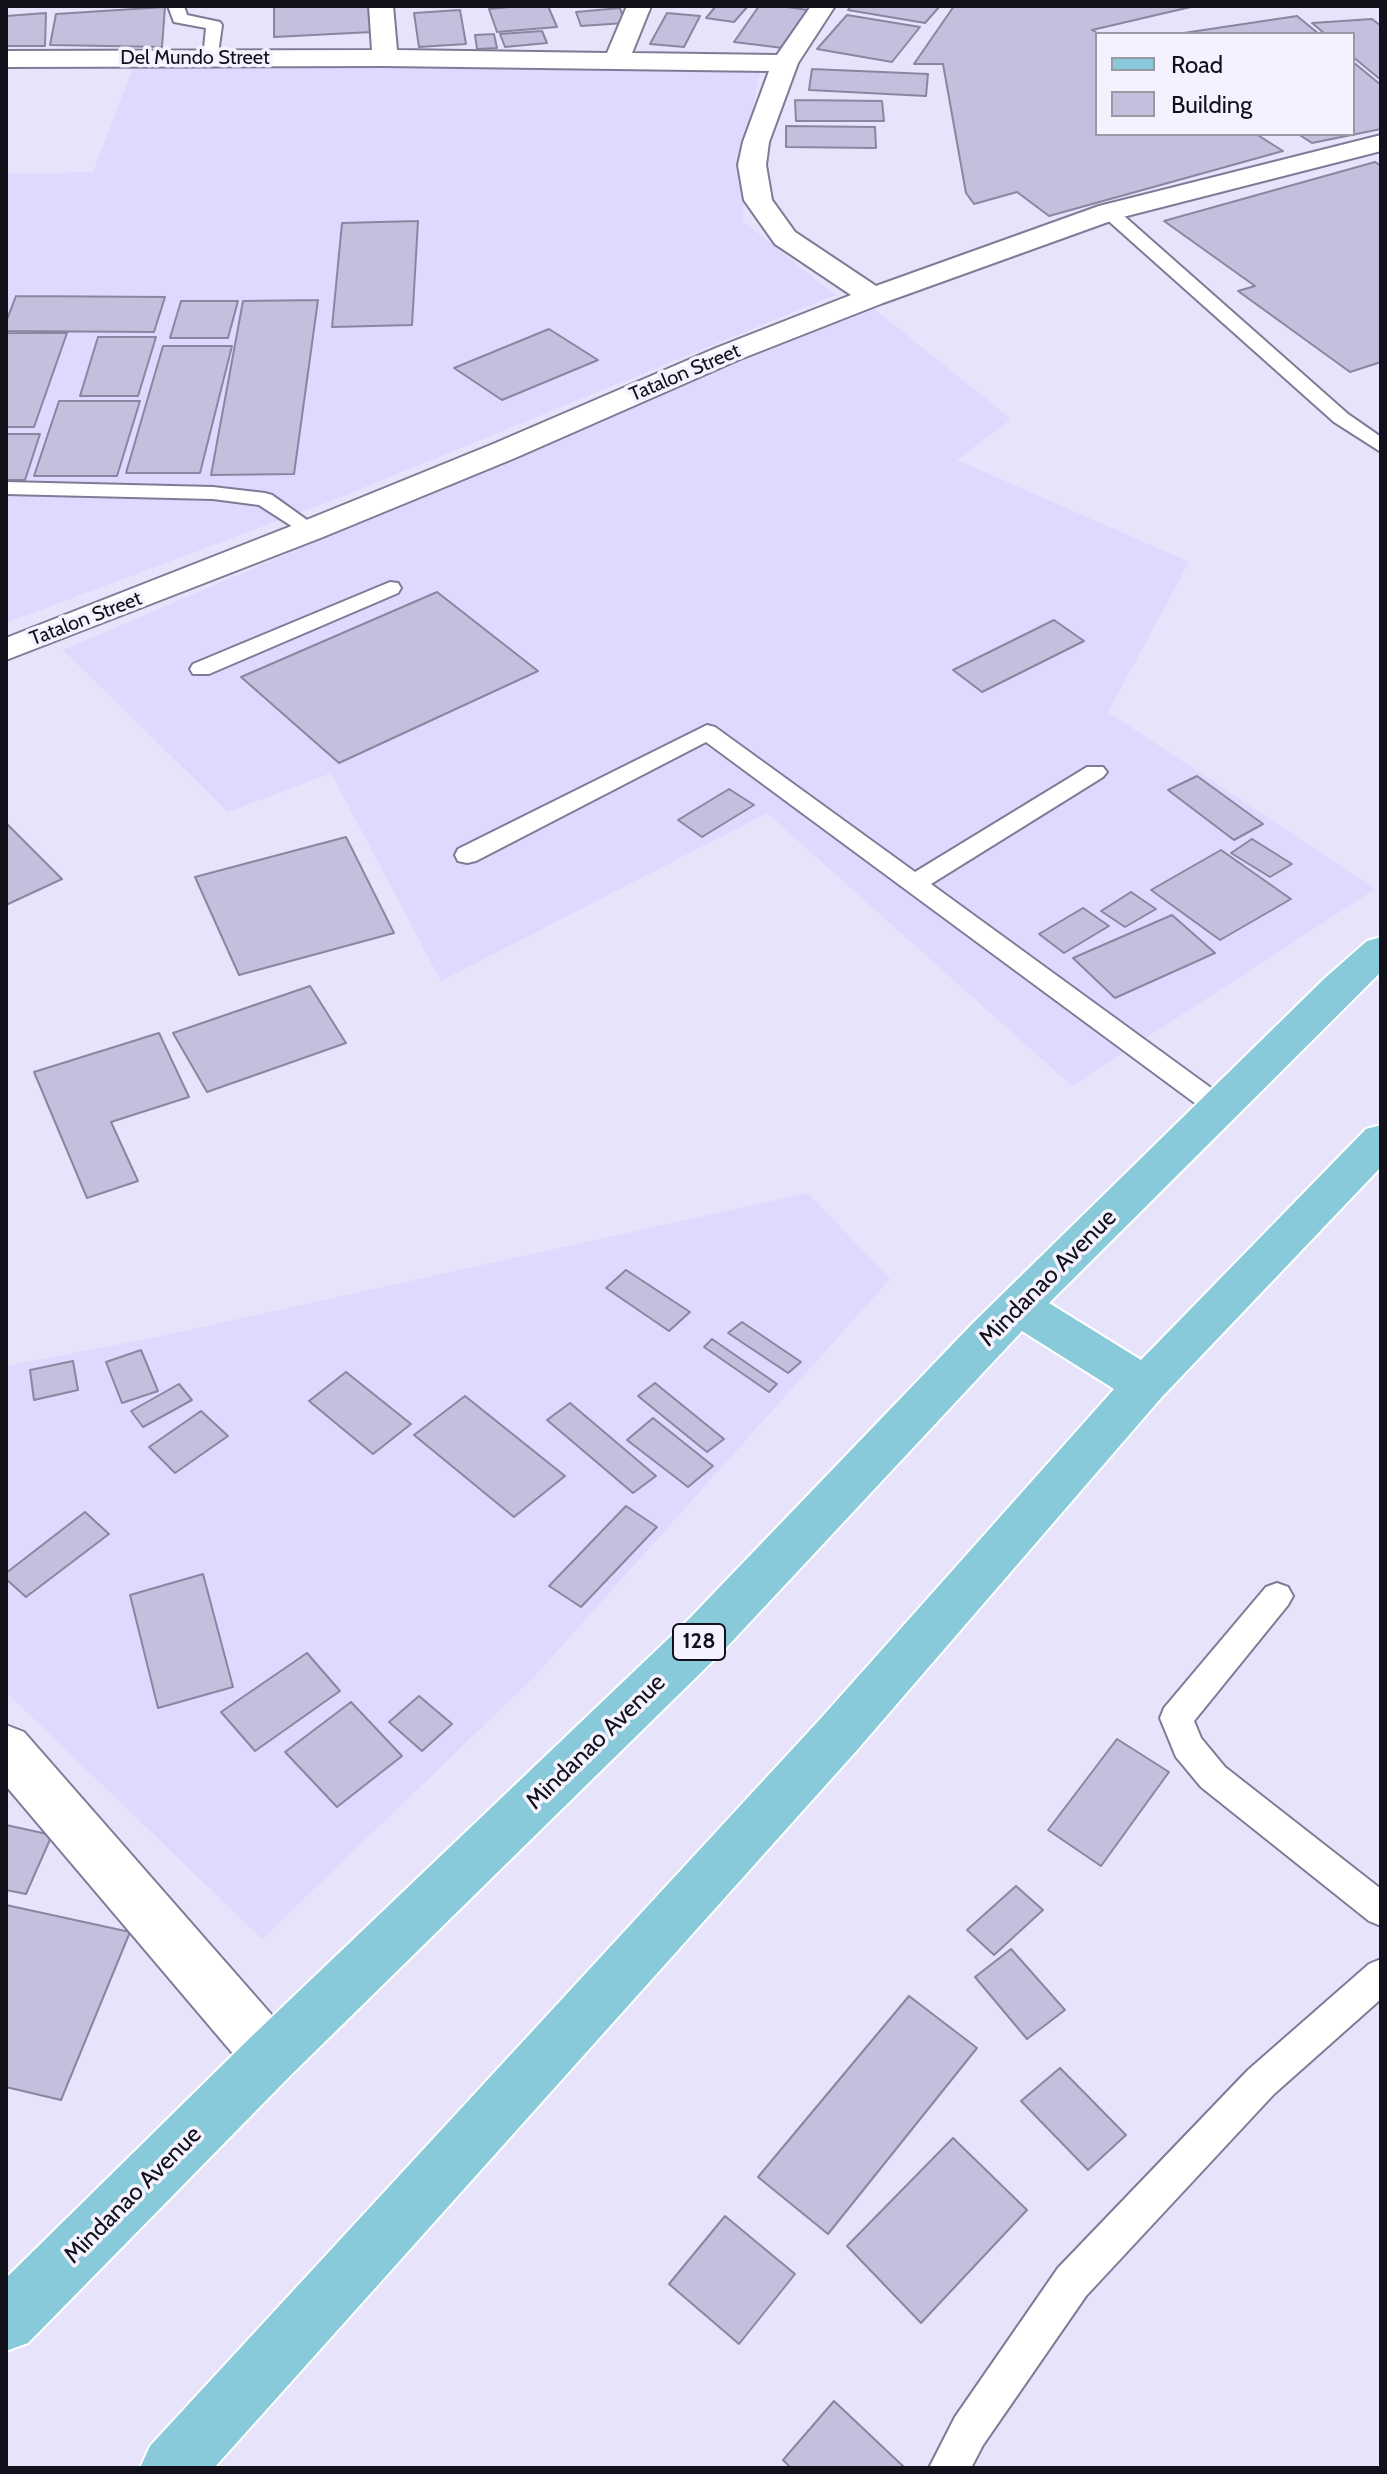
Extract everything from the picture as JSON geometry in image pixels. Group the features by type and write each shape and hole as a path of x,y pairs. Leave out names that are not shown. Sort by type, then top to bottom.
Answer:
{"main road":[{"name":"Mindanao Avenue","path":"6,2321 271,2056 708,1633 1018,1306 1381,950"},
{"path":"172,2468 840,1733 1145,1385 1381,1140"},
{"path":"1018,1306 1145,1385"}],"street":[{"path":"381,6 385,58"},
{"path":"617,60 639,6"},
{"path":"823,6 785,63 756,142 752,165 758,200 785,238 873,297"},
{"name":"Del Mundo Street","path":"6,59 385,58 785,63"},
{"name":"Tatalon Street","path":"6,650 311,530 504,451 727,354 873,297 1109,212 1381,143"},
{"path":"6,1748 271,2056"}],"lane":[{"path":"176,6 180,19 214,25 211,58"},
{"path":"1109,212 1341,418 1381,446"},
{"path":"6,488 213,493 265,499 311,530"},
{"path":"201,669 390,588"},
{"path":"467,855 707,732 1220,1108"},
{"path":"914,884 1095,772"},
{"path":"1277,1596 1176,1718 1188,1747 1213,1777 1381,1910"},
{"path":"949,2468 969,2431 1072,2282 1261,2082 1381,1976"}],"shaded area":[{"path":"135,63 762,63 744,152 743,221 835,295 336,499 6,623 6,174 93,172"},
{"path":"874,309 1011,419 957,460 1189,562 1108,712 1375,889 1072,1086 767,813 441,981 331,773 228,812 63,650 688,382"},
{"path":"808,1193 890,1279 533,1678 262,1939 6,1692 6,1366 157,1337"}],"building":[{"path":"274,6 370,6 372,32 274,37"},
{"path":"548,6 557,27 497,32 489,9"},
{"path":"716,6 748,6 734,22 706,18"},
{"path":"759,6 808,10 783,48 734,42"},
{"path":"851,6 940,6 925,23 848,10"},
{"path":"954,6 1195,6 1092,30 1096,32 1095,136 1259,136 1283,151 1049,216 1017,192 974,204 966,193 943,64 914,64"},
{"path":"165,7 162,47 50,45 56,14"},
{"path":"620,8 625,23 581,26 576,12"},
{"path":"460,10 466,44 419,47 414,13"},
{"path":"46,13 45,46 6,46 6,16"},
{"path":"667,13 700,16 684,47 650,44"},
{"path":"847,15 920,27 892,62 817,49"},
{"path":"1297,16 1317,32 1190,32"},
{"path":"1372,19 1381,26 1381,80 1355,59 1355,32 1323,32 1312,23"},
{"path":"542,31 547,43 505,47 500,34"},
{"path":"494,34 497,48 477,49 475,35"},
{"path":"1355,64 1381,85 1381,129 1355,134"},
{"path":"812,69 928,74 926,96 809,90"},
{"path":"795,100 882,101 884,121 796,121"},
{"path":"786,126 875,127 876,148 786,147"},
{"path":"1301,136 1346,136 1312,143"},
{"path":"1375,162 1381,166 1381,362 1350,372 1238,291 1255,286 1164,221"},
{"path":"418,221 412,325 332,327 342,223"},
{"path":"16,296 165,297 154,332 6,331 6,322"},
{"path":"318,300 294,474 211,475 243,301"},
{"path":"181,301 238,301 228,338 170,338"},
{"path":"549,329 598,360 502,400 454,368"},
{"path":"6,333 67,333 34,427 6,427"},
{"path":"98,337 156,337 138,396 80,396"},
{"path":"163,346 232,346 200,473 126,473"},
{"path":"59,401 140,401 117,476 34,476"},
{"path":"6,434 40,434 25,480 6,480"},
{"path":"437,592 538,671 339,763 241,677"},
{"path":"1054,620 1084,641 982,692 953,670"},
{"path":"1197,776 1263,824 1234,840 1168,790"},
{"path":"729,789 754,805 702,837 678,820"},
{"path":"6,823 62,879 6,905"},
{"path":"346,837 394,933 239,975 195,877"},
{"path":"1252,839 1292,864 1270,877 1231,853"},
{"path":"1221,850 1291,899 1220,940 1151,890"},
{"path":"1131,892 1156,909 1125,927 1101,911"},
{"path":"1083,908 1109,926 1064,953 1039,934"},
{"path":"1172,915 1215,953 1115,998 1073,958"},
{"path":"310,986 346,1043 207,1092 173,1033"},
{"path":"159,1033 189,1097 111,1122 138,1181 87,1198 34,1072"},
{"path":"626,1270 690,1312 669,1331 606,1288"},
{"path":"742,1322 801,1362 788,1373 728,1333"},
{"path":"712,1339 777,1384 769,1392 704,1347"},
{"path":"141,1350 158,1391 122,1403 106,1362"},
{"path":"73,1361 78,1390 34,1400 30,1370"},
{"path":"346,1372 411,1424 373,1454 309,1401"},
{"path":"655,1383 724,1439 707,1452 638,1396"},
{"path":"179,1384 192,1400 143,1427 131,1411"},
{"path":"465,1396 565,1476 514,1517 414,1435"},
{"path":"570,1403 656,1476 633,1493 547,1420"},
{"path":"201,1411 228,1436 175,1473 149,1447"},
{"path":"653,1418 713,1466 688,1487 627,1440"},
{"path":"626,1506 657,1527 581,1607 549,1586"},
{"path":"85,1512 109,1534 26,1597 6,1579 6,1573"},
{"path":"203,1574 233,1687 158,1708 130,1595"},
{"path":"307,1653 340,1691 255,1751 221,1712"},
{"path":"419,1696 452,1724 422,1751 389,1722"},
{"path":"351,1702 402,1756 337,1807 285,1752"},
{"path":"1117,1739 1169,1772 1101,1866 1048,1830"},
{"path":"6,1825 52,1835 26,1894 6,1890"},
{"path":"1016,1886 1043,1910 994,1955 967,1930"},
{"path":"6,1905 130,1932 61,2100 6,2087"},
{"path":"1011,1949 1065,2010 1027,2039 975,1977"},
{"path":"909,1996 977,2048 828,2234 758,2177"},
{"path":"1060,2068 1126,2135 1088,2170 1021,2101"},
{"path":"953,2138 1027,2210 921,2323 847,2246"},
{"path":"725,2216 795,2274 739,2344 669,2284"},
{"path":"834,2401 905,2468 791,2468 783,2460"}]}
